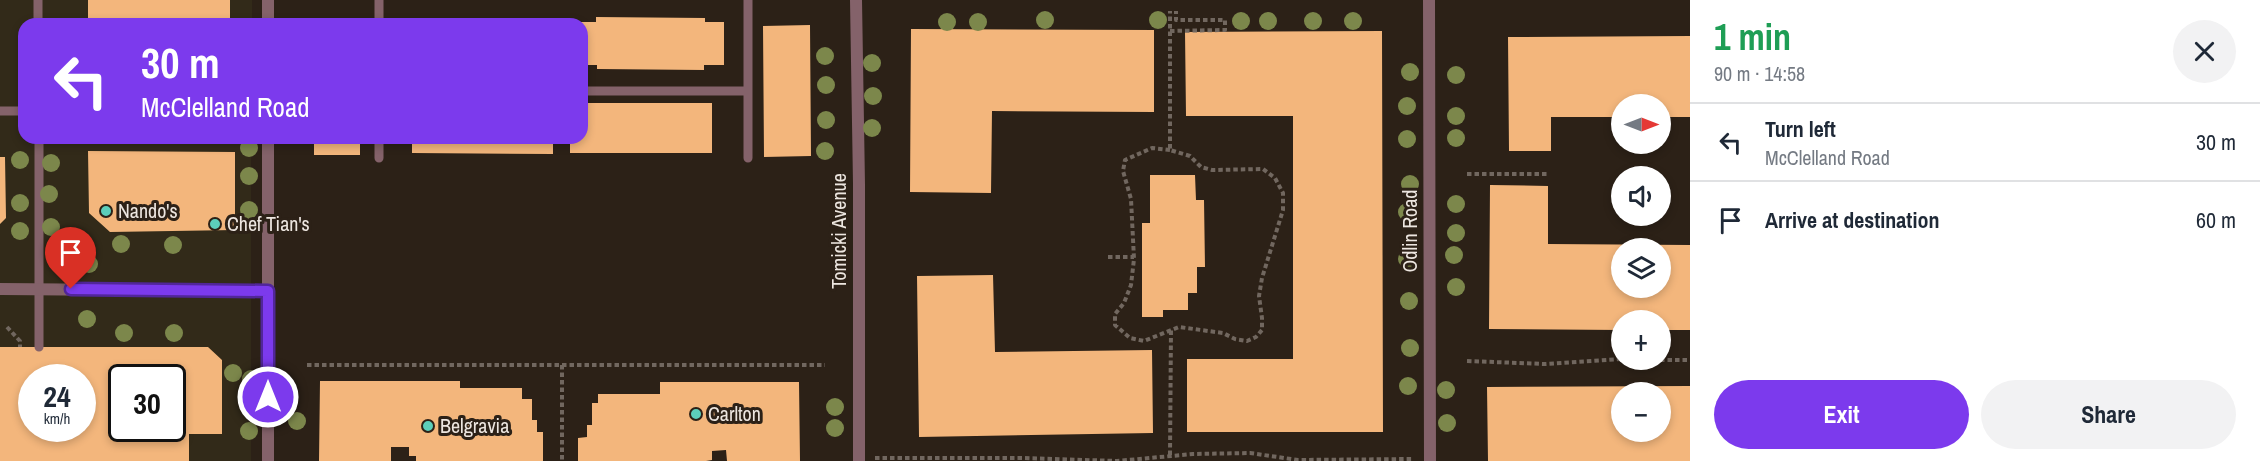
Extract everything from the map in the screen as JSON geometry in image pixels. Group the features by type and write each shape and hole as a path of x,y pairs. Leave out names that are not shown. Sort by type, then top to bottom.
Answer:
{"street":[{"path":"268,0 268,18"},
{"name":"Tomicki Avenue","path":"856,0 864,459"},
{"name":"Odlin Road","path":"1426,460 1429,0"},
{"path":"268,144 268,461"},
{"path":"0,289 268,291"}],"lane":[{"path":"38,0 38,18"},
{"path":"379,0 379,18"},
{"path":"748,0 748,158"},
{"path":"588,91 748,91"},
{"path":"0,111 18,111"},
{"path":"39,144 39,347"},
{"path":"379,144 379,158"}],"path":[{"path":"1170,11 1170,150"},
{"path":"1170,31 1225,30 1225,20 1176,20 1176,11"},
{"path":"1152,148 1190,156 1201,166 1212,170 1263,169 1275,178 1283,194 1283,210 1262,278 1259,296 1262,330 1256,337 1247,341 1235,339 1223,333 1179,327 1144,341 1130,338 1115,325 1115,314 1124,303 1131,285 1134,257 1131,199 1123,171 1125,160 1152,148"},
{"path":"1467,174 1548,174"},
{"path":"1108,257 1134,257"},
{"path":"7,327 20,341 20,347"},
{"path":"1170,456 1171,330"},
{"path":"1467,361 1545,364 1611,360"},
{"path":"1671,360 1690,360"},
{"path":"562,365 562,461"},
{"path":"307,366 825,365"},
{"path":"864,459 1117,460 1250,453 1298,460 1426,460"}],"shaded area":[{"path":"0,0 252,0 252,18 18,18 18,144 251,144 251,461 0,461"}],"building":[{"path":"88,0 230,0 230,18 88,18"},
{"path":"596,17 705,18 705,22 724,22 724,65 704,65 704,70 597,69 597,65 588,65 588,22 596,22"},
{"path":"810,25 811,156 764,157 763,26"},
{"path":"911,29 1154,30 1154,112 992,111 991,193 910,192"},
{"path":"1382,31 1383,432 1187,432 1187,359 1293,359 1293,116 1186,116 1185,32"},
{"path":"1690,36 1690,117 1671,117 1671,94 1611,94 1611,117 1551,117 1551,151 1509,151 1508,37"},
{"path":"588,103 712,103 712,153 570,153 570,144 588,144"},
{"path":"314,144 360,144 360,155 314,155"},
{"path":"412,144 553,144 553,154 412,153"},
{"path":"88,151 235,152 235,230 110,232 89,213"},
{"path":"0,157 5,157 6,218 0,224"},
{"path":"1150,175 1195,175 1196,200 1204,200 1205,267 1197,267 1197,293 1188,293 1188,310 1163,310 1163,317 1142,317 1142,223 1150,223"},
{"path":"1490,185 1548,186 1548,244 1611,244 1611,298 1671,298 1671,245 1690,245 1690,330 1671,330 1671,310 1611,310 1611,330 1489,329"},
{"path":"993,275 995,352 1152,350 1153,433 919,437 917,276"},
{"path":"0,347 208,347 222,360 222,434 189,434 189,461 0,461"},
{"name":"Belgravia","path":"320,381 460,381 460,388 522,388 522,399 532,399 532,420 537,420 537,432 543,432 543,461 416,461 416,456 409,456 409,447 391,447 391,461 319,461"},
{"name":"Carlton","path":"660,382 799,382 800,461 727,461 726,450 712,451 712,460 706,461 578,461 578,438 587,437 587,425 592,425 592,403 598,403 598,394 660,394"},
{"path":"1611,386 1611,442 1671,442 1671,386 1690,386 1690,461 1488,461 1487,387"}],"place":[{"name":"Nando's","path":"106,211"},
{"name":"Chef Tian's","path":"215,224"},
{"name":"Carlton","path":"696,414"},
{"name":"Belgravia","path":"428,426"}],"route":[{"path":"71,289 268,291 268,397"}]}
